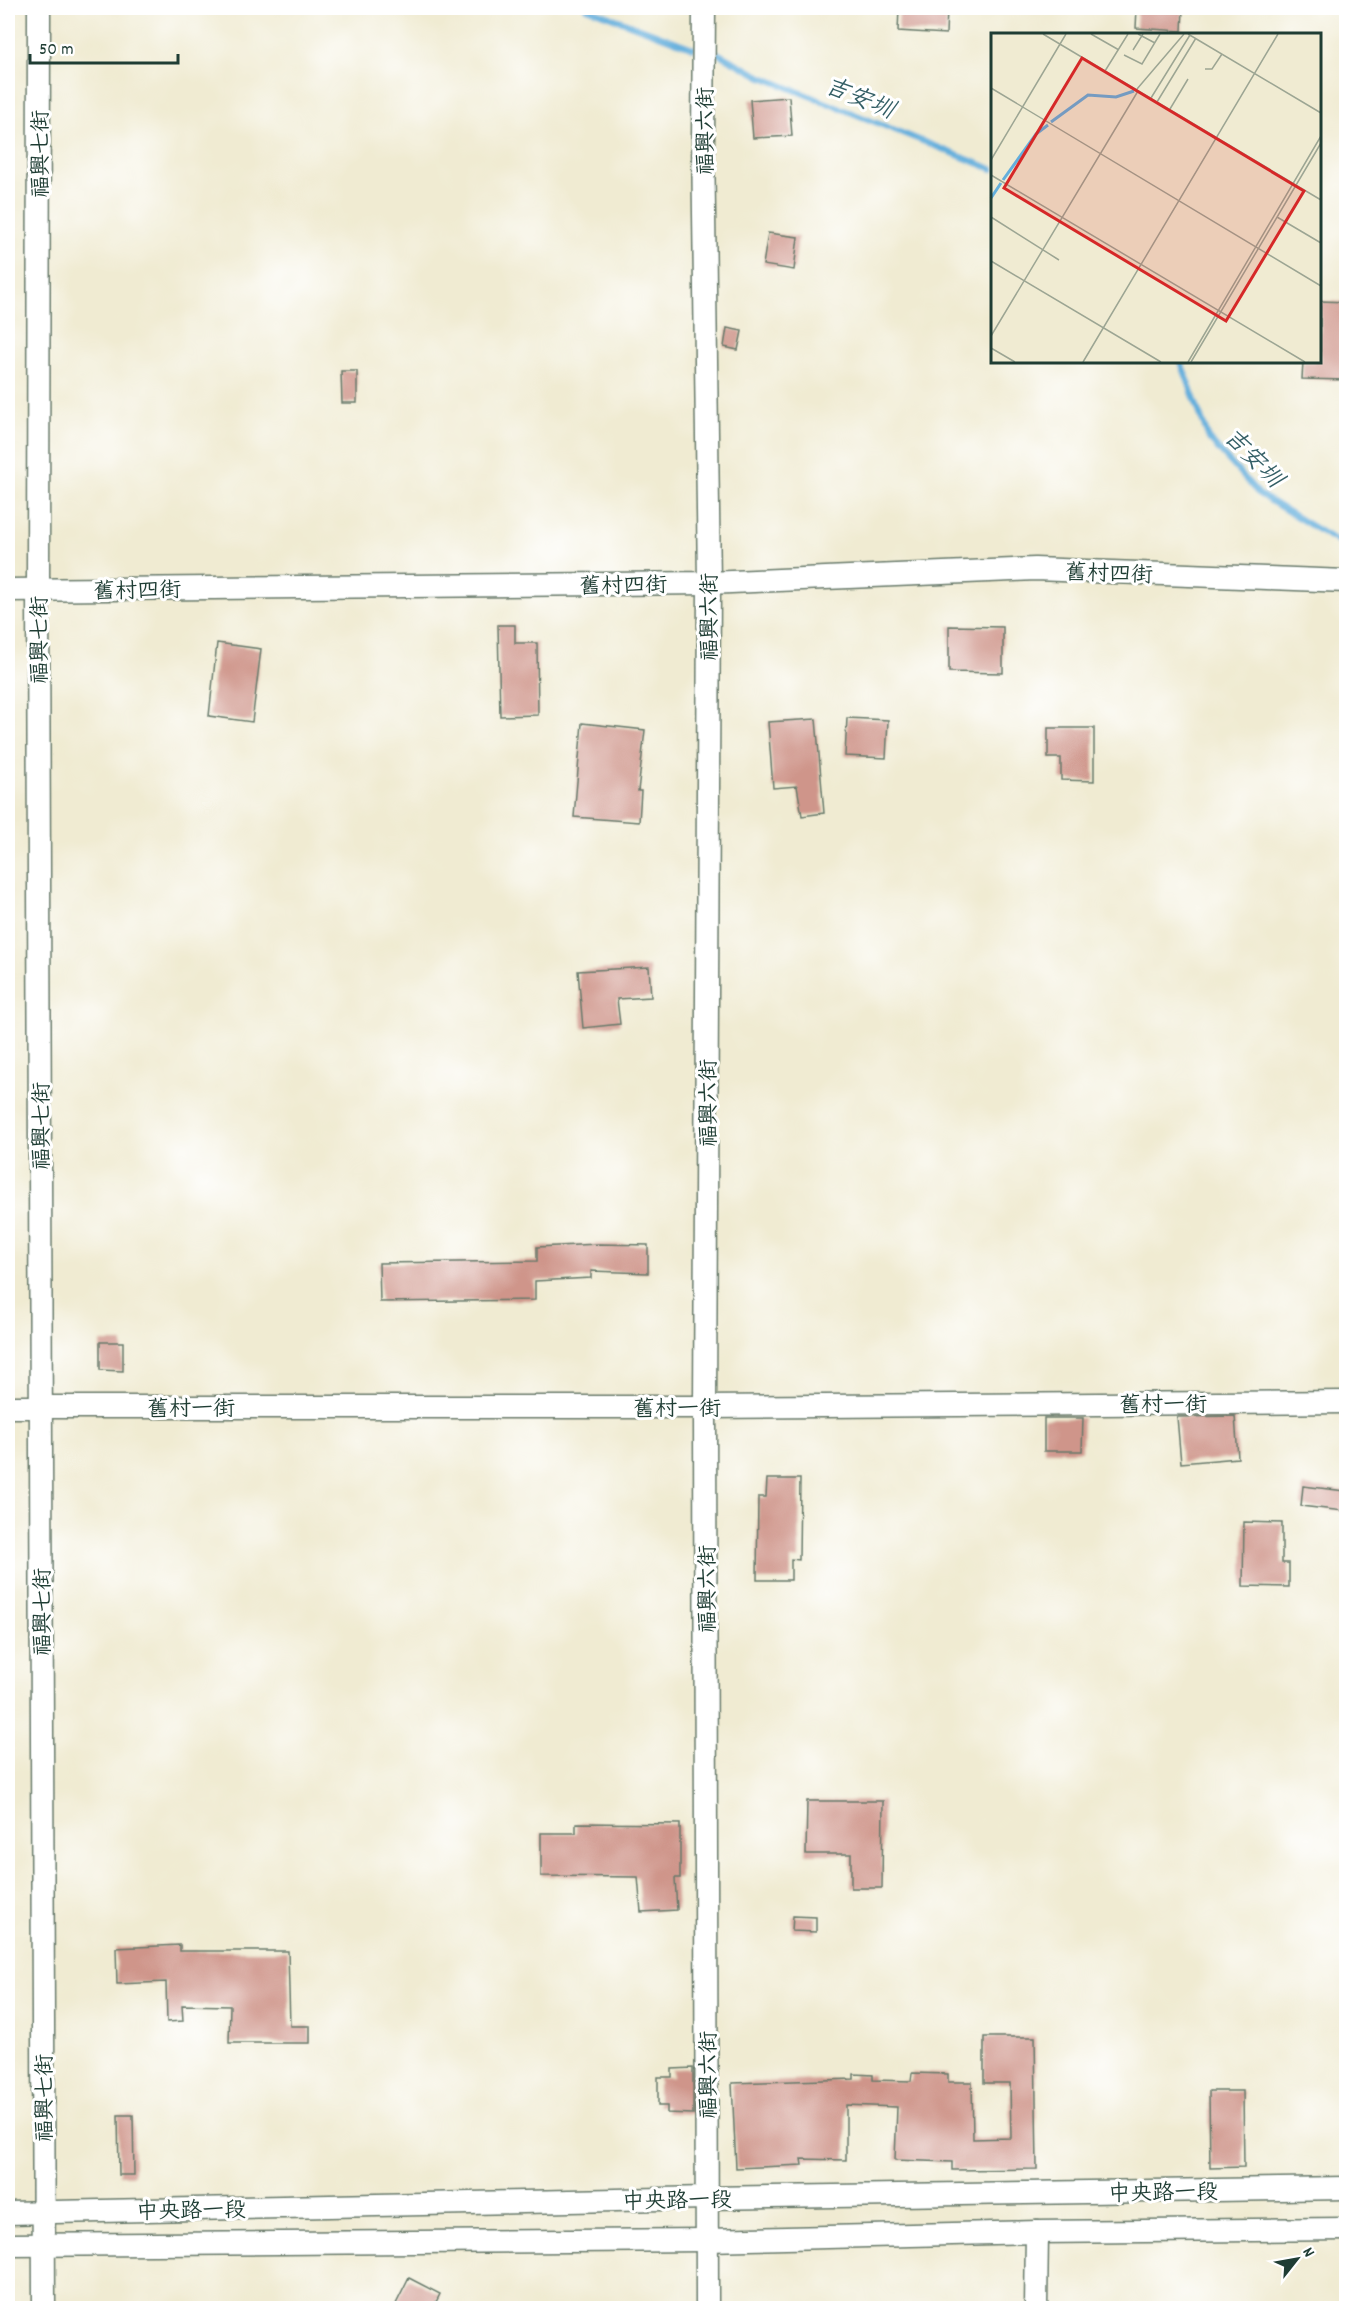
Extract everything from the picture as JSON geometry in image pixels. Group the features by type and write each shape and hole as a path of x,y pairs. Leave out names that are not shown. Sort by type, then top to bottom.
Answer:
{"street":[{"name":"福興七街","path":"39,8 38,591 44,2308"},
{"name":"福興六街","path":"704,8 709,583 705,1407 707,2308"},
{"name":"舊村四街","path":"8,590 709,583 1035,569 1347,581"},
{"name":"舊村一街","path":"8,1407 705,1407 1347,1402"},
{"name":"中央路一段","path":"8,2213 707,2198 1347,2188"},
{"name":"中央路一段","path":"8,2245 707,2240 1037,2232 1347,2229"},
{"path":"1036,2308 1037,2232"}],"building":[{"path":"899,8 947,8 946,34 898,31"},
{"path":"1137,8 1183,8 1182,31 1136,28"},
{"path":"789,97 792,136 753,138 750,100"},
{"path":"768,233 798,237 794,270 763,265"},
{"path":"1321,301 1347,302 1347,380 1302,379 1303,363 1321,363"},
{"path":"727,328 742,331 738,350 724,347"},
{"path":"341,371 357,371 357,403 342,403"},
{"path":"498,625 515,625 515,643 537,643 538,715 500,716"},
{"path":"949,626 1003,627 1003,673 949,672"},
{"path":"217,643 261,649 252,722 209,716"},
{"path":"847,718 888,720 886,758 845,756"},
{"path":"816,719 824,813 802,816 797,786 773,788 768,722"},
{"path":"582,723 645,730 638,791 641,791 639,822 574,817"},
{"path":"1048,728 1094,728 1094,781 1061,780 1061,758 1048,758"},
{"path":"649,967 651,997 617,999 620,1024 583,1028 578,971"},
{"path":"599,1244 648,1245 648,1273 591,1271 591,1278 535,1281 535,1300 380,1302 379,1263 537,1261 537,1247"},
{"path":"100,1342 123,1342 123,1371 100,1370"},
{"path":"1235,1416 1238,1458 1181,1463 1177,1417"},
{"path":"1044,1418 1083,1418 1082,1451 1044,1451"},
{"path":"767,1479 800,1479 799,1560 791,1559 791,1580 757,1580 758,1497 766,1497"},
{"path":"1303,1486 1345,1491 1343,1511 1301,1506"},
{"path":"1244,1522 1282,1523 1282,1563 1289,1563 1289,1587 1243,1586"},
{"path":"807,1801 883,1801 882,1888 851,1888 851,1854 806,1854"},
{"path":"576,1823 680,1824 680,1878 675,1878 677,1910 641,1912 638,1877 541,1876 541,1833 576,1833"},
{"path":"793,1916 816,1917 816,1932 792,1931"},
{"path":"180,1945 180,1951 288,1951 290,2026 310,2026 310,2043 229,2043 230,2006 182,2005 183,2021 167,2022 166,1982 117,1984 116,1948"},
{"path":"984,2037 1035,2037 1037,2169 952,2170 952,2162 895,2160 897,2107 846,2105 846,2160 801,2159 802,2165 736,2168 732,2083 854,2079 854,2074 873,2075 873,2080 911,2081 912,2073 948,2074 948,2082 972,2082 973,2139 1011,2138 1010,2083 984,2083"},
{"path":"693,2068 693,2114 667,2113 667,2106 658,2106 658,2077 672,2077 672,2069"},
{"path":"1209,2091 1243,2091 1244,2167 1210,2168"},
{"path":"118,2115 133,2115 134,2175 119,2175"},
{"path":"409,2278 440,2294 433,2308 394,2308"}],"waterway":[{"name":"吉安圳","path":"587,8 693,48"},
{"name":"吉安圳","path":"717,53 762,77 991,169"},
{"name":"吉安圳","path":"1181,363 1209,439 1259,494 1343,545"}]}
